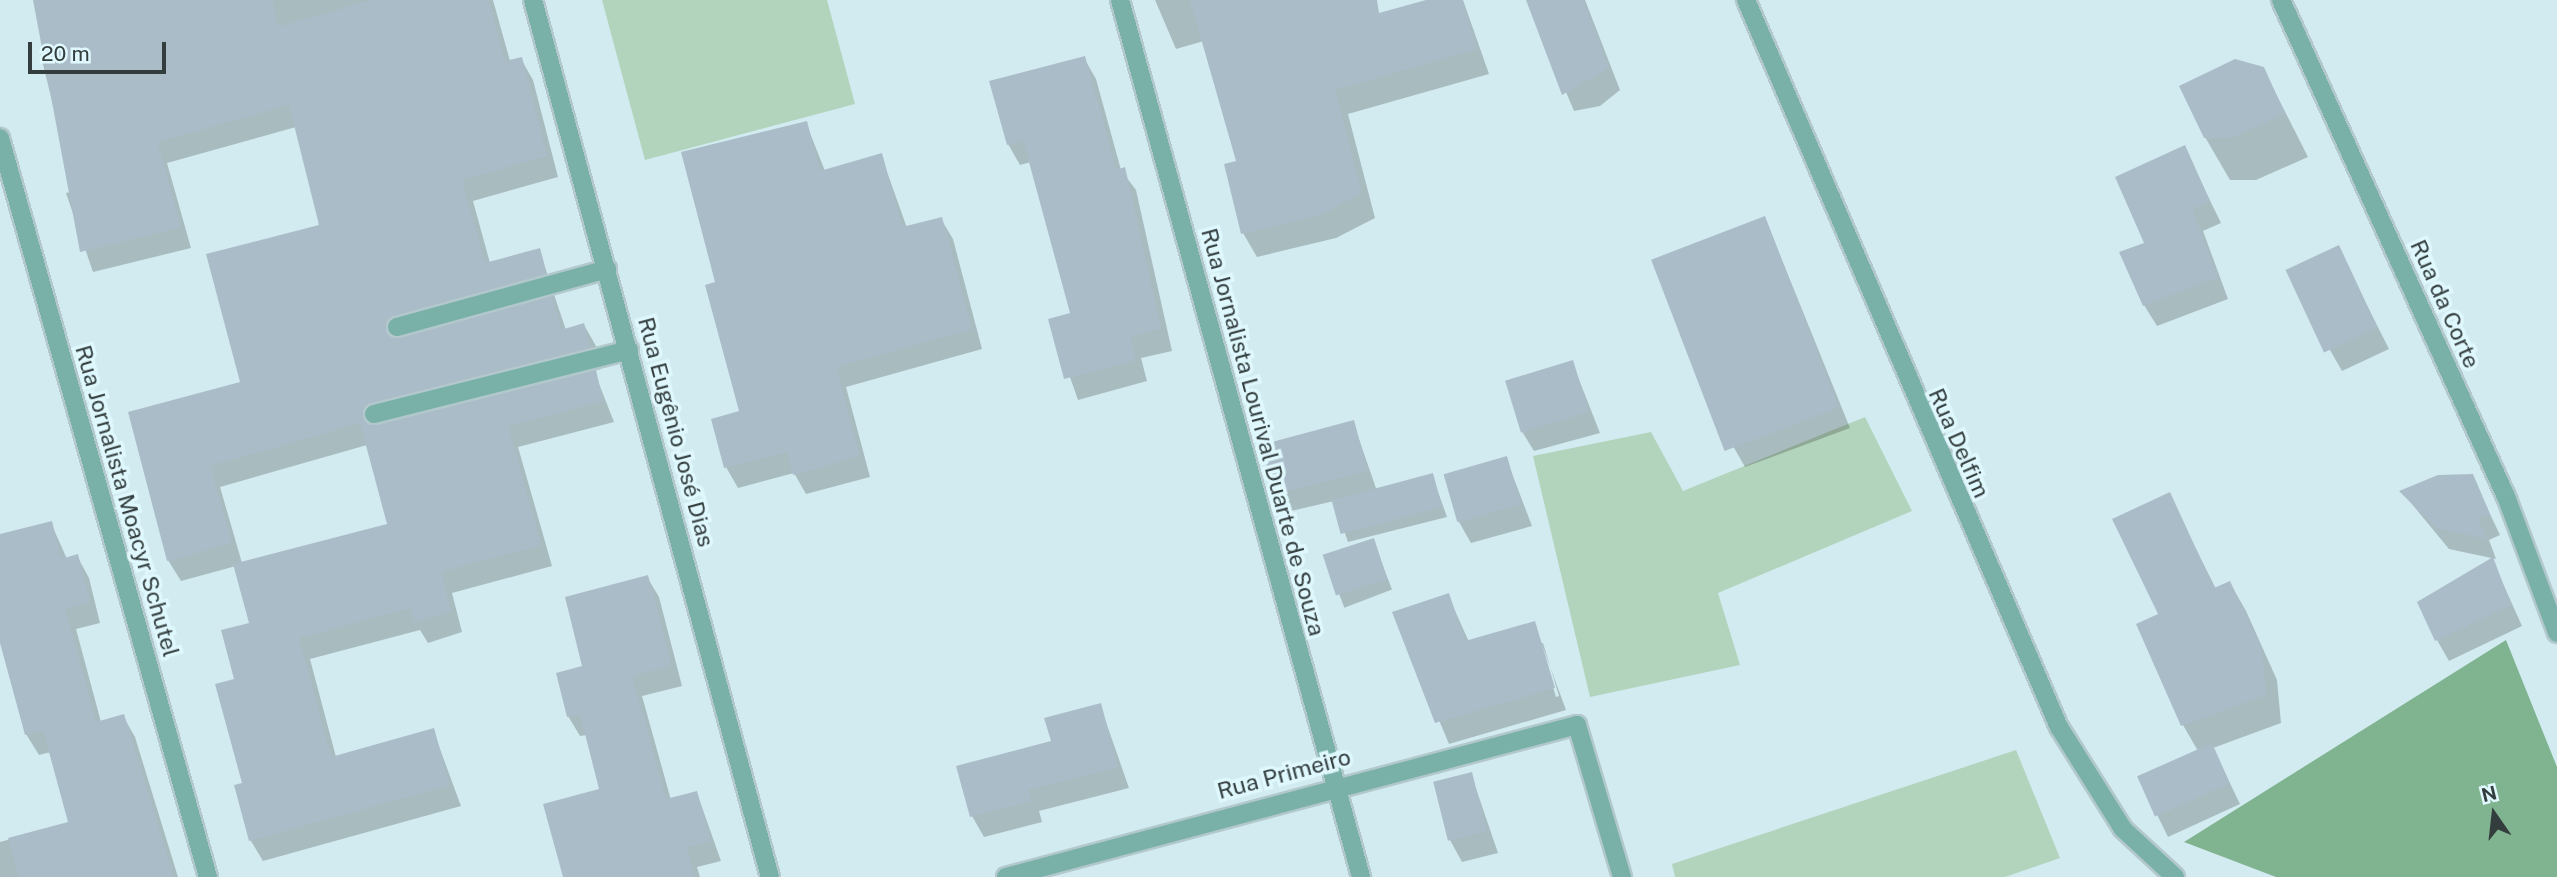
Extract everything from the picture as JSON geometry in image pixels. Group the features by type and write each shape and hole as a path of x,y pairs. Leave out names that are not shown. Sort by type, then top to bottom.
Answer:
{"street":[{"name":"Rua Eugênio José Dias","path":"533,0 770,877"},
{"name":"Rua Jornalista Lourival Duarte de Souza","path":"1120,0 1361,877"},
{"name":"Rua Delfim","path":"1746,0 2059,727 2123,829 2175,877"},
{"name":"Rua da Corte","path":"2281,0 2507,499 2557,632"},
{"name":"Rua Jornalista Moacyr Schutel","path":"0,138 208,877"},
{"path":"397,327 607,269"},
{"path":"374,414 629,350"},
{"name":"Rua Primeiro","path":"1006,877 1334,785 1577,725 1622,877"}],"green space":[{"path":"602,0 827,0 855,104 645,160"},
{"path":"1865,417 1912,511 1718,593 1740,665 1590,697 1533,456 1651,432 1683,491"},
{"path":"2506,640 2557,767 2557,877 2276,877 2184,842"},
{"path":"2016,750 2060,858 2005,877 1675,877 1672,864"}],"building":[{"path":"33,0 272,0 278,27 371,0 488,0 505,61 522,57 547,156 462,180 485,263 540,248 547,274 394,316 386,329 400,338 552,296 561,330 584,323 590,348 371,403 363,416 377,425 596,370 603,401 508,426 541,545 441,572 451,611 414,623 410,608 299,638 331,757 434,728 450,785 249,841 234,785 242,783 215,684 234,679 221,630 249,623 233,564 387,524 360,423 210,466 232,543 167,561 128,412 240,382 206,254 319,225 289,105 157,142 181,227 80,252"},
{"path":"1190,0 1377,0 1379,13 1426,0 1462,0 1477,49 1335,90 1362,193 1322,214 1241,234 1224,164 1236,161"},
{"path":"1526,0 1583,0 1609,68 1562,95"},
{"path":"1085,56 1116,170 1125,167 1161,329 1130,337 1136,360 1064,379 1048,319 1070,313 1023,140 1007,145 989,81"},
{"path":"2235,59 2264,67 2285,114 2231,138 2204,138 2179,86"},
{"path":"807,121 820,171 882,153 902,227 942,217 972,329 836,367 860,456 793,475 787,452 724,468 711,419 739,411 705,285 715,282 681,152"},
{"path":"2185,145 2210,201 2192,209 2218,277 2143,306 2119,252 2144,243 2115,177"},
{"path":"1765,216 1838,407 1725,451 1651,260"},
{"path":"2339,245 2377,327 2324,352 2286,270"},
{"path":"1573,360 1589,412 1521,432 1505,381"},
{"path":"1354,420 1367,470 1275,495 1261,445"},
{"path":"1507,456 1521,504 1457,522 1444,474"},
{"path":"1433,473 1442,507 1341,534 1332,500"},
{"path":"2473,474 2490,514 2478,519 2486,539 2436,528 2399,491 2438,475"},
{"path":"2170,492 2214,588 2230,581 2262,650 2266,695 2181,726 2136,624 2158,614 2112,519"},
{"path":"52,521 61,559 78,554 90,602 65,608 96,722 124,714 174,877 19,877 8,838 68,822 43,730 25,735 0,643 0,534"},
{"path":"1374,538 1387,579 1336,596 1323,555"},
{"path":"2493,557 2511,605 2435,641 2417,602"},
{"path":"648,575 671,666 632,676 666,799 697,791 711,841 687,847 695,877 563,877 543,804 599,789 580,714 567,717 556,673 582,666 565,597"},
{"path":"1449,593 1465,641 1535,621 1555,688 1435,723 1392,612"},
{"path":"1101,703 1118,767 1028,790 1031,801 970,817 956,766 1051,741 1044,718"},
{"path":"2212,743 2230,783 2155,817 2137,776"},
{"path":"1472,772 1487,831 1448,841 1433,782"}]}
